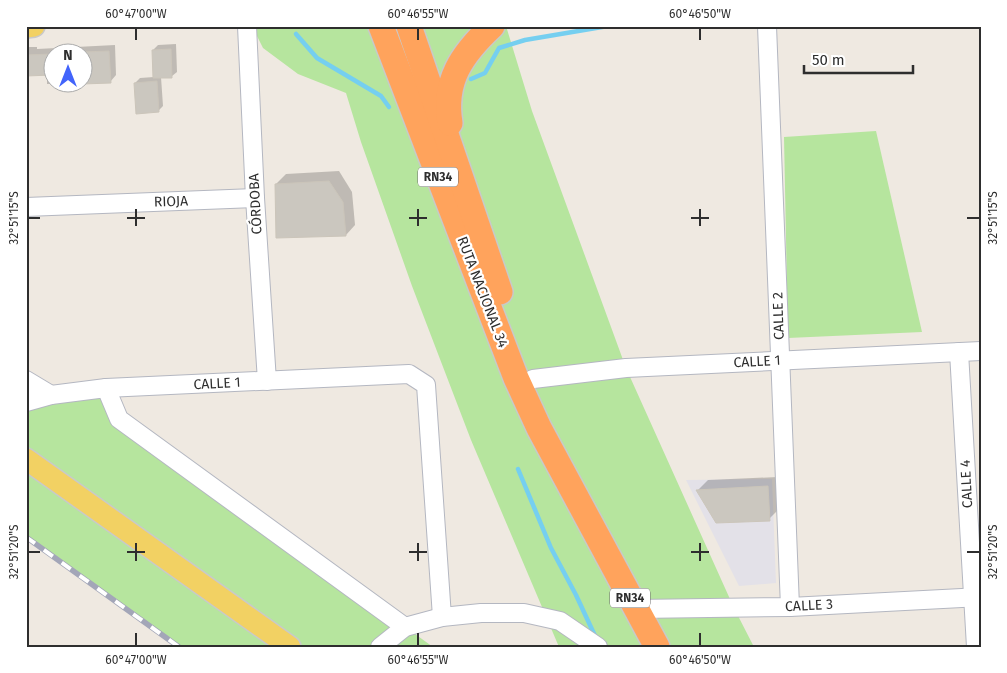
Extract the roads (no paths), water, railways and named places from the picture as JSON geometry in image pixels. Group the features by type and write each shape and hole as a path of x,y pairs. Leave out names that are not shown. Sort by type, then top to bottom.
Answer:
{"highway":[{"name":"RUTA NACIONAL 34","path":"381,26 516,378 539,428 656,647"},
{"name":"RUTA NACIONAL 34","path":"409,26 500,292 533,379 603,549"},
{"name":"RN34","path":"473,210 453,138 447,109 448,98 457,68 466,52 492,26"}],"main road":[{"path":"26,27 34,26"},
{"path":"26,460 290,647"}],"street":[{"name":"CÓRDOBA","path":"247,26 255,198 267,381"},
{"name":"CALLE 2","path":"767,26 790,606"},
{"name":"RIOJA","path":"26,207 255,198"},
{"name":"CALLE 1","path":"533,379 626,368 981,351"},
{"name":"CALLE 4","path":"958,352 977,597 976,647"},
{"name":"CALLE 1","path":"26,402 51,395 106,388 409,374 426,385 442,617"},
{"path":"26,380 51,395"},
{"path":"106,388 119,420 405,627"},
{"name":"CALLE 3","path":"636,609 790,606 977,597"},
{"path":"380,647 405,627 442,617 480,612 524,613 560,621 598,647"}],"waterway":[{"path":"471,79 485,73 499,48 525,40 608,26"},
{"path":"296,34 317,58 381,96 389,107"},
{"path":"518,469 551,548 596,638"}],"railway":[{"path":"26,537 179,647"}]}
